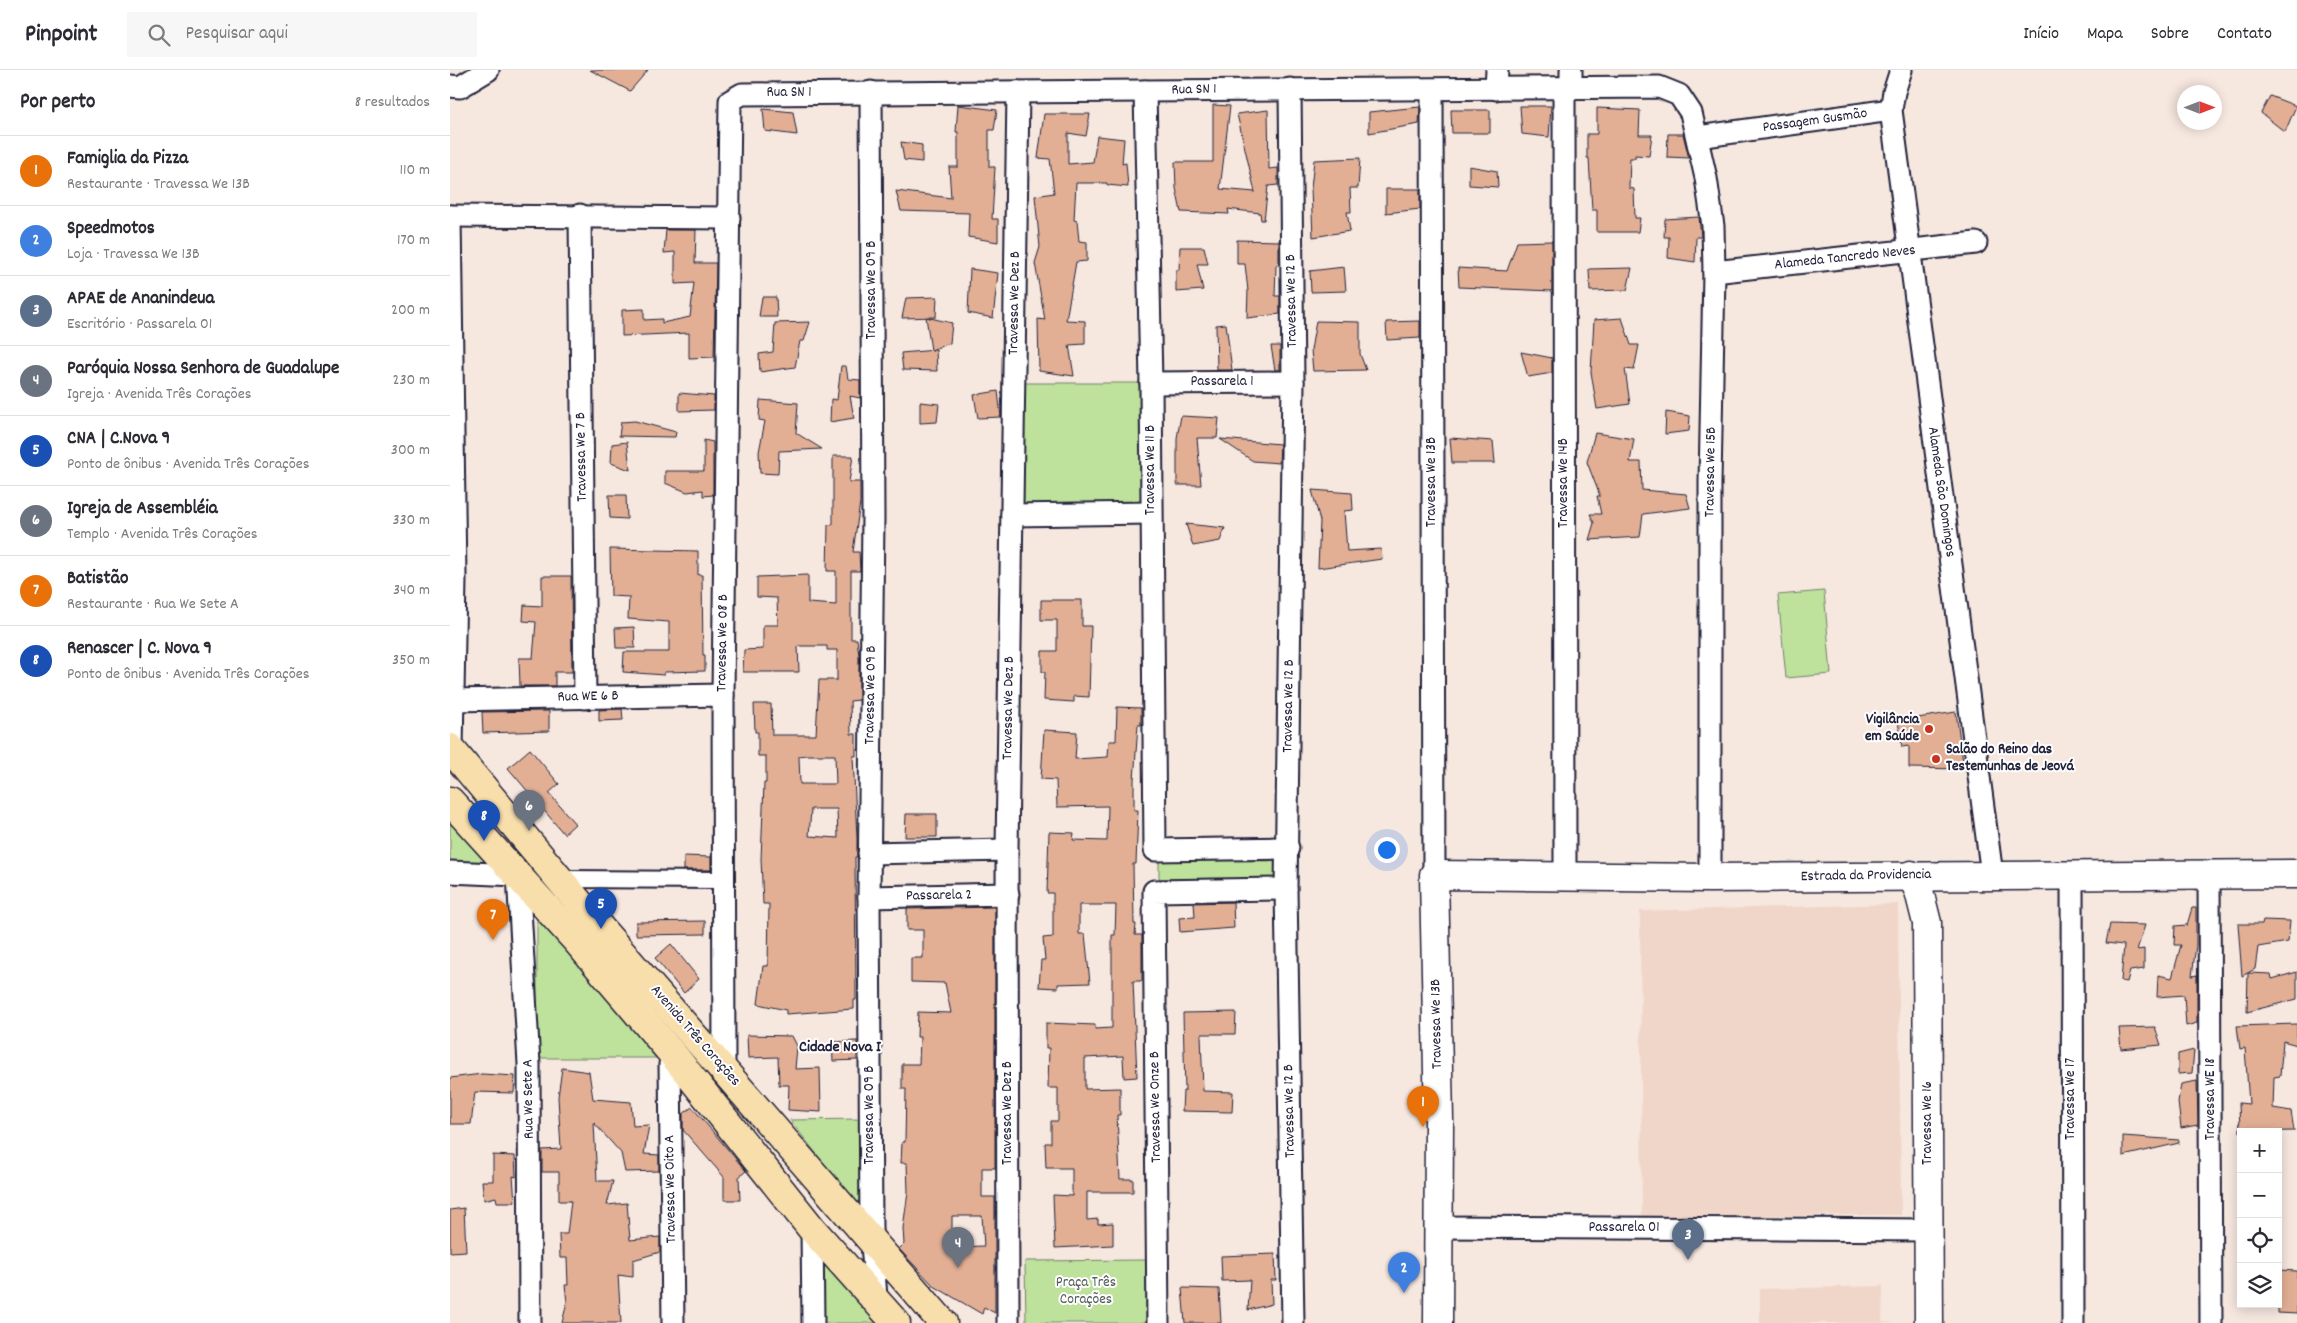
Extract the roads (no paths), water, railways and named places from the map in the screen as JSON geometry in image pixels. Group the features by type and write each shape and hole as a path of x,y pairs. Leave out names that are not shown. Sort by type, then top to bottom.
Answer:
{"main road":[{"name":"Avenida Três Corações","path":"451,749 601,929 874,1241 943,1323"},
{"name":"Avenida Três Corações","path":"450,801 518,875 675,1057 812,1230 876,1298 896,1323"},
{"path":"518,875 555,872"},
{"name":"Estrada da Providencia","path":"1434,874 1710,878 1911,875 2297,874"},
{"name":"Travessa We 13B","path":"1434,874 1439,1228 1438,1323"},
{"path":"1911,875 1919,891 1927,923"},
{"path":"1927,923 1940,889 1957,875"},
{"name":"Travessa We 16","path":"1927,923 1929,1323"}],"street":[{"path":"450,86 460,87 488,70"},
{"path":"1891,110 1901,70"},
{"name":"Rua SN 1","path":"730,100 747,93 1290,89 1432,90 1496,80 1569,83 1621,79 1659,87"},
{"name":"Travessa We 14B","path":"1565,876 1569,83"},
{"name":"Travessa We 15B","path":"1659,87 1680,95 1686,102 1698,138 1713,226 1714,272 1710,483 1710,878"},
{"name":"Travessa We 12 B","path":"1290,89 1293,382 1286,889 1293,1323"},
{"name":"Travessa We 13B","path":"1432,90 1434,874"},
{"name":"Travessa We 11 B","path":"1145,91 1151,383 1155,850 1288,848"},
{"name":"Travessa We 09 B","path":"871,92 873,517 869,897 871,1229 874,1241 876,1298"},
{"name":"Travessa We Dez B","path":"1008,1323 1007,850 1018,92"},
{"name":"Travessa We 08 B","path":"724,1069 723,695 730,100"},
{"name":"Passagem Gusmão","path":"1698,138 1891,110"},
{"name":"Alameda São Domingos","path":"1891,110 1992,875"},
{"path":"451,749 454,700 455,578 450,216 580,215 729,218"},
{"name":"Travessa We 7 B","path":"580,215 585,698"},
{"name":"Alameda Tancredo Neves","path":"1714,272 1976,243"},
{"name":"Passarela 1","path":"1151,383 1293,382"},
{"path":"1012,515 1151,513"},
{"name":"Rua WE 6 B","path":"454,700 723,695"},
{"path":"869,853 1007,850"},
{"path":"450,872 518,875"},
{"path":"555,872 722,880"},
{"name":"Rua We Sete A","path":"518,875 529,1064 530,1323"},
{"name":"Travessa WE 18","path":"2209,875 2211,1323"},
{"name":"Travessa We 17","path":"2072,876 2073,1323"},
{"name":"Travessa We Onze B","path":"1158,1323 1154,891 1286,889"},
{"name":"Passarela 2","path":"869,897 1008,894"},
{"name":"Travessa We Oito A","path":"673,1323 670,1064 675,1057"},
{"name":"Passarela 01","path":"1439,1228 1929,1230"},
{"path":"812,1230 813,1323"}],"place":[{"name":"Vigilância em Saúde","path":"1929,729"},
{"name":"Salão do Reino das Testemunhas de Jeová","path":"1936,759"},
{"name":"Igreja de Assembléia","path":"529,831"},
{"name":"Renascer | C. Nova 9","path":"484,841"},
{"name":"CNA | C.Nova 9","path":"601,929"},
{"name":"Batistão","path":"493,940"},
{"name":"Famiglia da Pizza","path":"1423,1127"},
{"name":"APAE de Ananindeua","path":"1688,1260"},
{"name":"Paróquia Nossa Senhora de Guadalupe","path":"958,1268"},
{"name":"Speedmotos","path":"1404,1293"}],"district":[{"name":"Cidade Nova I","path":"840,1047"}],"park label":[{"name":"Praça Três Corações","path":"1086,1292"}]}
